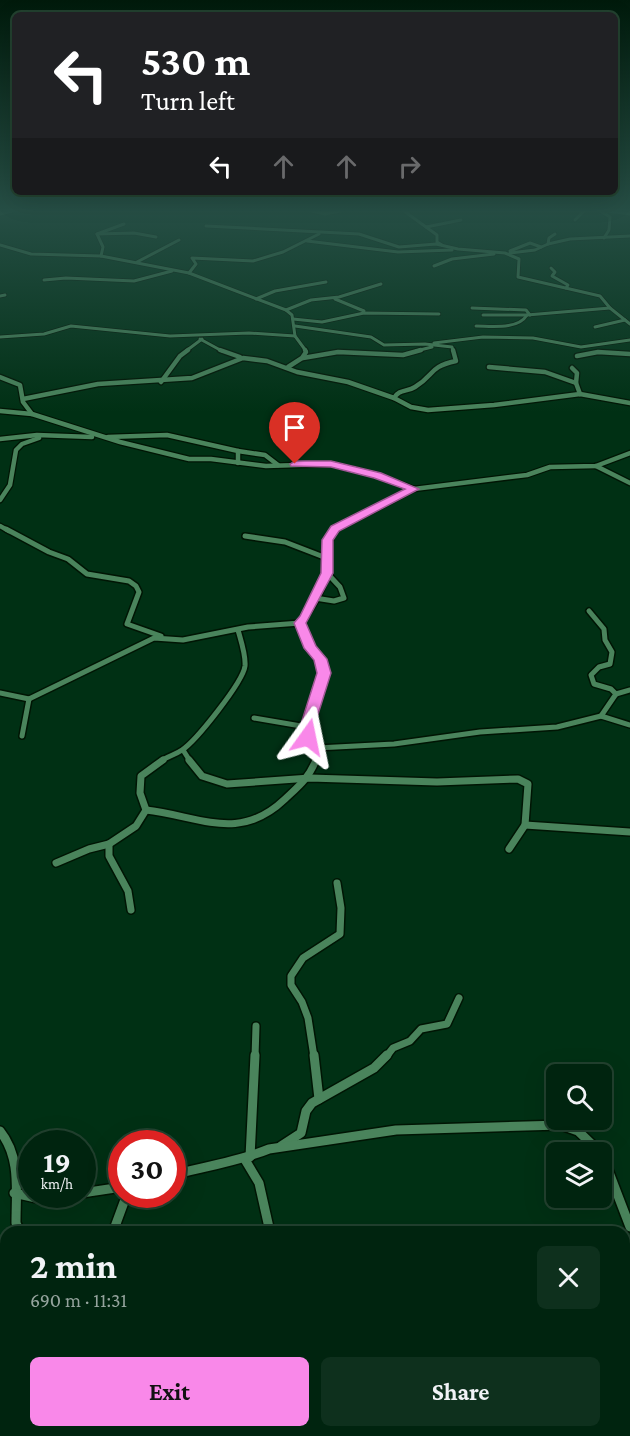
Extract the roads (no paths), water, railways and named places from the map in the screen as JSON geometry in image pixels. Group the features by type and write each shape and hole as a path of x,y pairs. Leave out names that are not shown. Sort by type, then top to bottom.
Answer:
{"street":[{"path":"66,278 134,281 145,278"},
{"path":"44,280 66,278"},
{"path":"202,278 286,310 292,315 295,336 306,352 302,358"},
{"path":"523,278 600,296 628,323"},
{"path":"556,278 567,283 567,288"},
{"path":"256,299 275,291 326,282"},
{"path":"286,310 311,300 339,297 381,284"},
{"path":"330,298 347,303 358,310 395,314"},
{"path":"472,308 526,310 528,315"},
{"path":"483,315 528,315 610,308"},
{"path":"293,320 322,322 364,313 439,314"},
{"path":"476,326 507,326 524,320 528,315"},
{"path":"309,322 320,330"},
{"path":"594,327 628,323"},
{"path":"0,337 44,334 71,326 133,333 196,336 249,333 295,336"},
{"path":"295,326 371,337 384,345 425,344 452,347 456,361 438,365 414,388 404,390 396,394 394,398"},
{"path":"196,336 225,353 267,361 297,372 328,377 394,398 411,407 449,410 580,394 630,404"},
{"path":"425,344 465,338 523,338 542,339 581,348 630,340"},
{"path":"161,382 180,356 202,339"},
{"path":"288,367 302,358 338,352 403,355 437,345"},
{"path":"577,356 598,352 630,354"},
{"path":"23,399 98,384 161,382 200,376 243,358"},
{"path":"489,367 545,372 576,383"},
{"path":"572,368 577,373 576,383 580,394"},
{"path":"0,377 20,385 23,399 32,414"},
{"path":"0,411 32,414 104,437 189,459 279,465 331,464 377,475 414,489"},
{"path":"0,439 46,436 167,435 265,455 279,465"},
{"path":"0,500 10,485 16,450 22,444 46,436"},
{"path":"238,451 238,463"},
{"path":"300,623 327,573 327,540 335,528 414,489 527,475 550,467 596,466 630,453"},
{"path":"596,466 630,483"},
{"path":"1,528 68,559 87,574 129,581 136,586 139,592 127,624 167,638"},
{"path":"245,536 285,542 328,559"},
{"path":"315,598 334,601 344,598 340,587 327,573"},
{"path":"589,611 604,629 605,640 612,652 610,664 596,669 591,678 594,684 611,689 616,694"},
{"path":"0,693 29,699 154,638 183,640 237,630 300,623"},
{"path":"146,810 175,813 219,824 244,824 276,808 308,778 318,754 317,748 308,737 307,727 324,673 321,659 310,648 300,623"},
{"path":"146,810 140,793 141,776 167,757 183,750 235,688 245,667 242,643 237,630"},
{"path":"601,716 616,694 630,690"},
{"path":"22,736 29,699"},
{"path":"317,748 394,744 480,732 557,727 601,716 630,725"},
{"path":"254,718 307,727"},
{"path":"183,750 202,776 219,781 250,784 308,778 456,782 518,779 528,784 525,825 509,849"},
{"path":"56,863 88,849 109,844 136,826 146,810"},
{"path":"525,825 630,832"},
{"path":"109,844 109,856 128,891 131,910"},
{"path":"319,1099 304,1005 292,991 290,978 293,969 304,957 340,934 342,908 337,883"},
{"path":"278,1148 301,1133 306,1111 319,1099 375,1068 388,1052 410,1041 421,1029 447,1024 459,998"},
{"path":"256,1026 247,1158 260,1183 269,1226"},
{"path":"186,1171 232,1159 247,1158 258,1152 278,1148 396,1130 561,1125 572,1127 591,1142"},
{"path":"0,1131 8,1138 15,1153 14,1193 17,1226"},
{"path":"612,1177 630,1226"},
{"path":"14,1193 18,1195"},
{"path":"115,1226 122,1208"}]}
